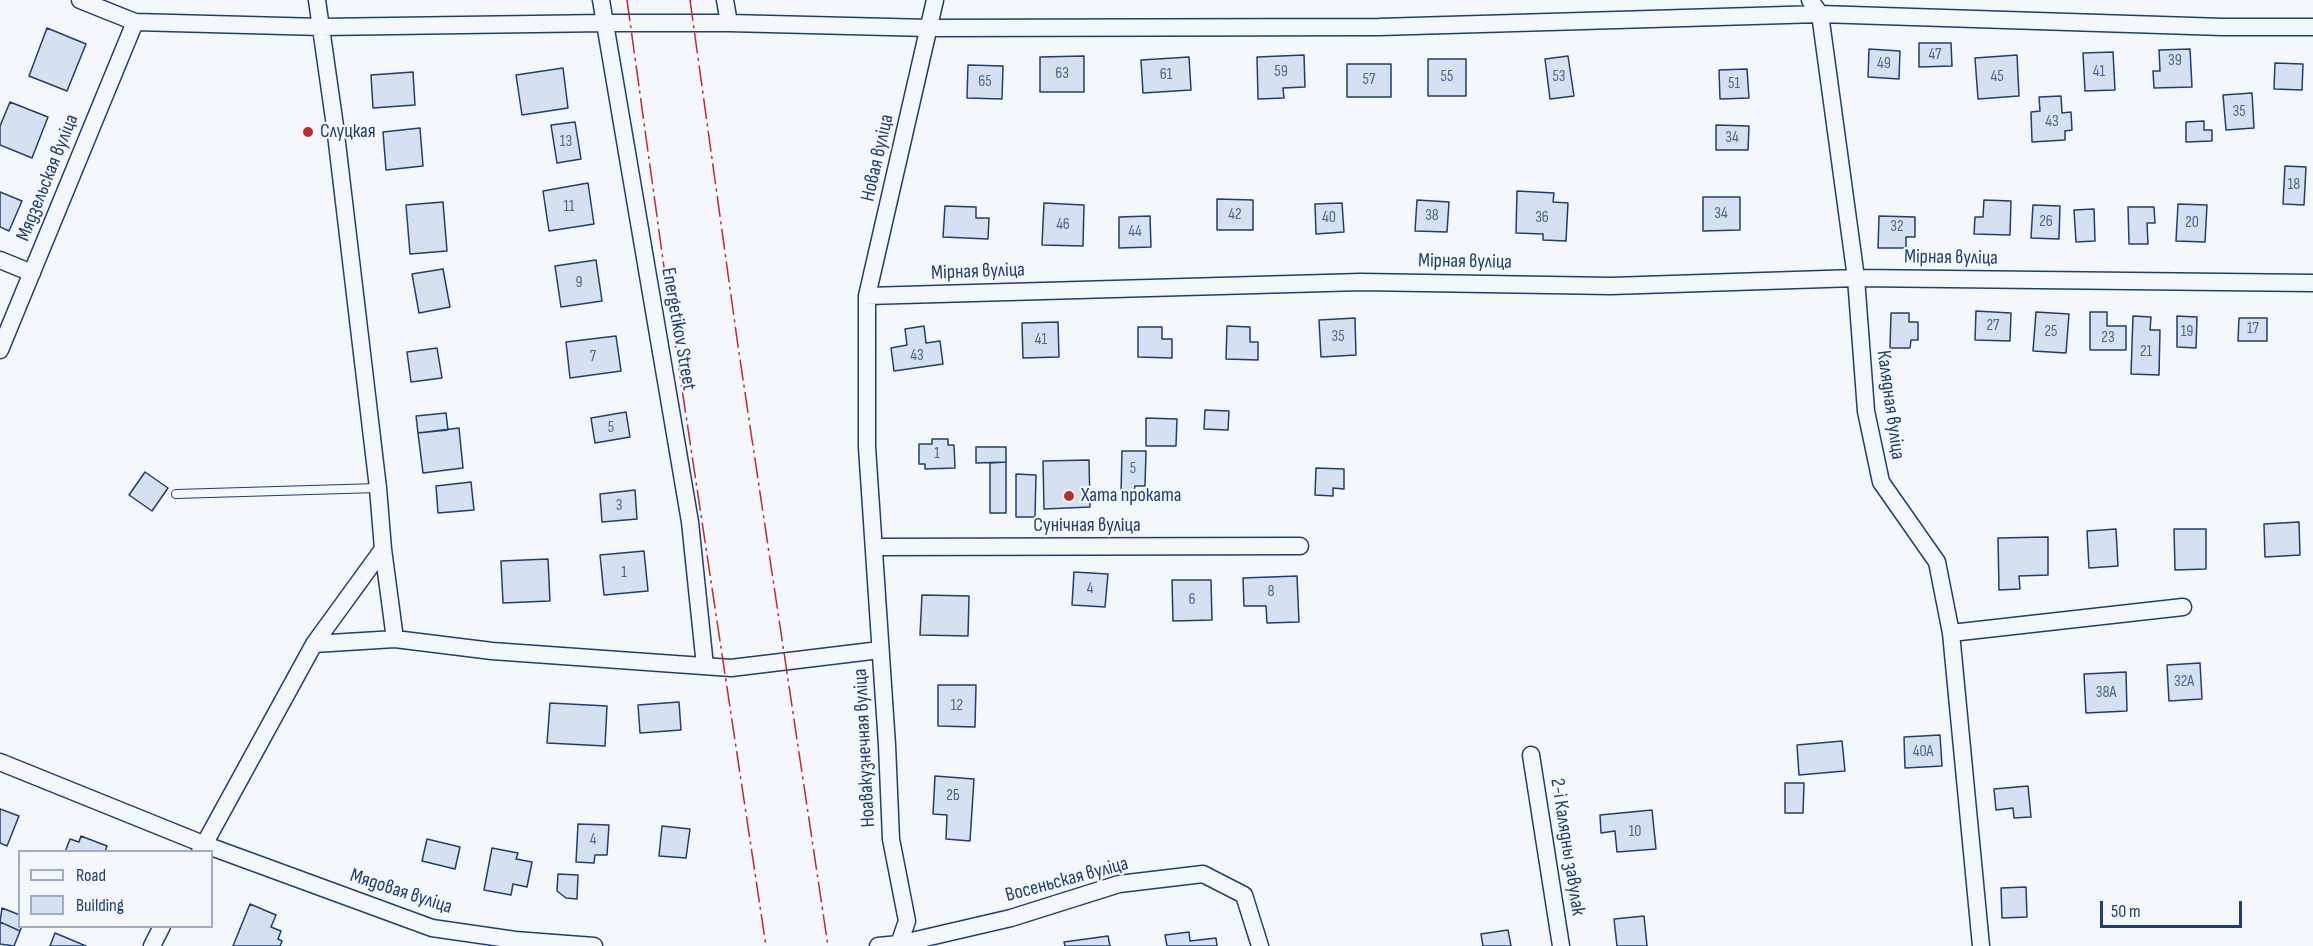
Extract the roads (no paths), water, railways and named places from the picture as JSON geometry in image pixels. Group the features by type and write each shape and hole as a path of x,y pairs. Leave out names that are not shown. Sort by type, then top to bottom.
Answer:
{"street":[{"path":"80,0 135,22 321,27 605,23 729,23 929,28 1379,27 1820,14 2223,27 2313,27"},
{"path":"317,0 336,138 395,639"},
{"name":"Energetikov Street","path":"602,0 690,522 705,666"},
{"path":"725,0 729,23"},
{"name":"Новая вуліца","path":"867,296 935,0"},
{"name":"Калядная вуліца","path":"1810,0 1820,14 1856,278 1866,411 1881,482 1937,562 1951,633 1981,946"},
{"name":"Мядзельская вуліца","path":"0,350 135,22"},
{"path":"0,260 32,273"},
{"name":"Мірная вуліца","path":"867,296 1361,282 1611,286 1856,278 2313,283"},
{"path":"867,296 867,447 874,547"},
{"name":"Сунічная вуліца","path":"874,547 1300,546"},
{"name":"Ноавакузнечная вуліца","path":"874,547 891,839 906,921 899,944"},
{"path":"202,848 314,644 383,549"},
{"path":"1951,633 2183,607"},
{"path":"314,644 395,639 492,651 731,668 880,650"},
{"name":"2-і Калядны завулак","path":"1531,755 1561,946"},
{"name":"Мядовая вуліца","path":"0,762 202,848"},
{"name":"Мядовая вуліца","path":"213,852 432,928 515,940 594,946"},
{"name":"Восеньская вуліца","path":"899,944 1011,918 1119,884 1203,874 1244,895 1260,946"},
{"path":"152,946 161,928"},
{"path":"878,946 899,944"}],"lane":[{"path":"176,494 378,488"}],"place":[{"name":"Слуцкая","path":"308,132"},
{"name":"Хата проката","path":"1069,496"}]}
